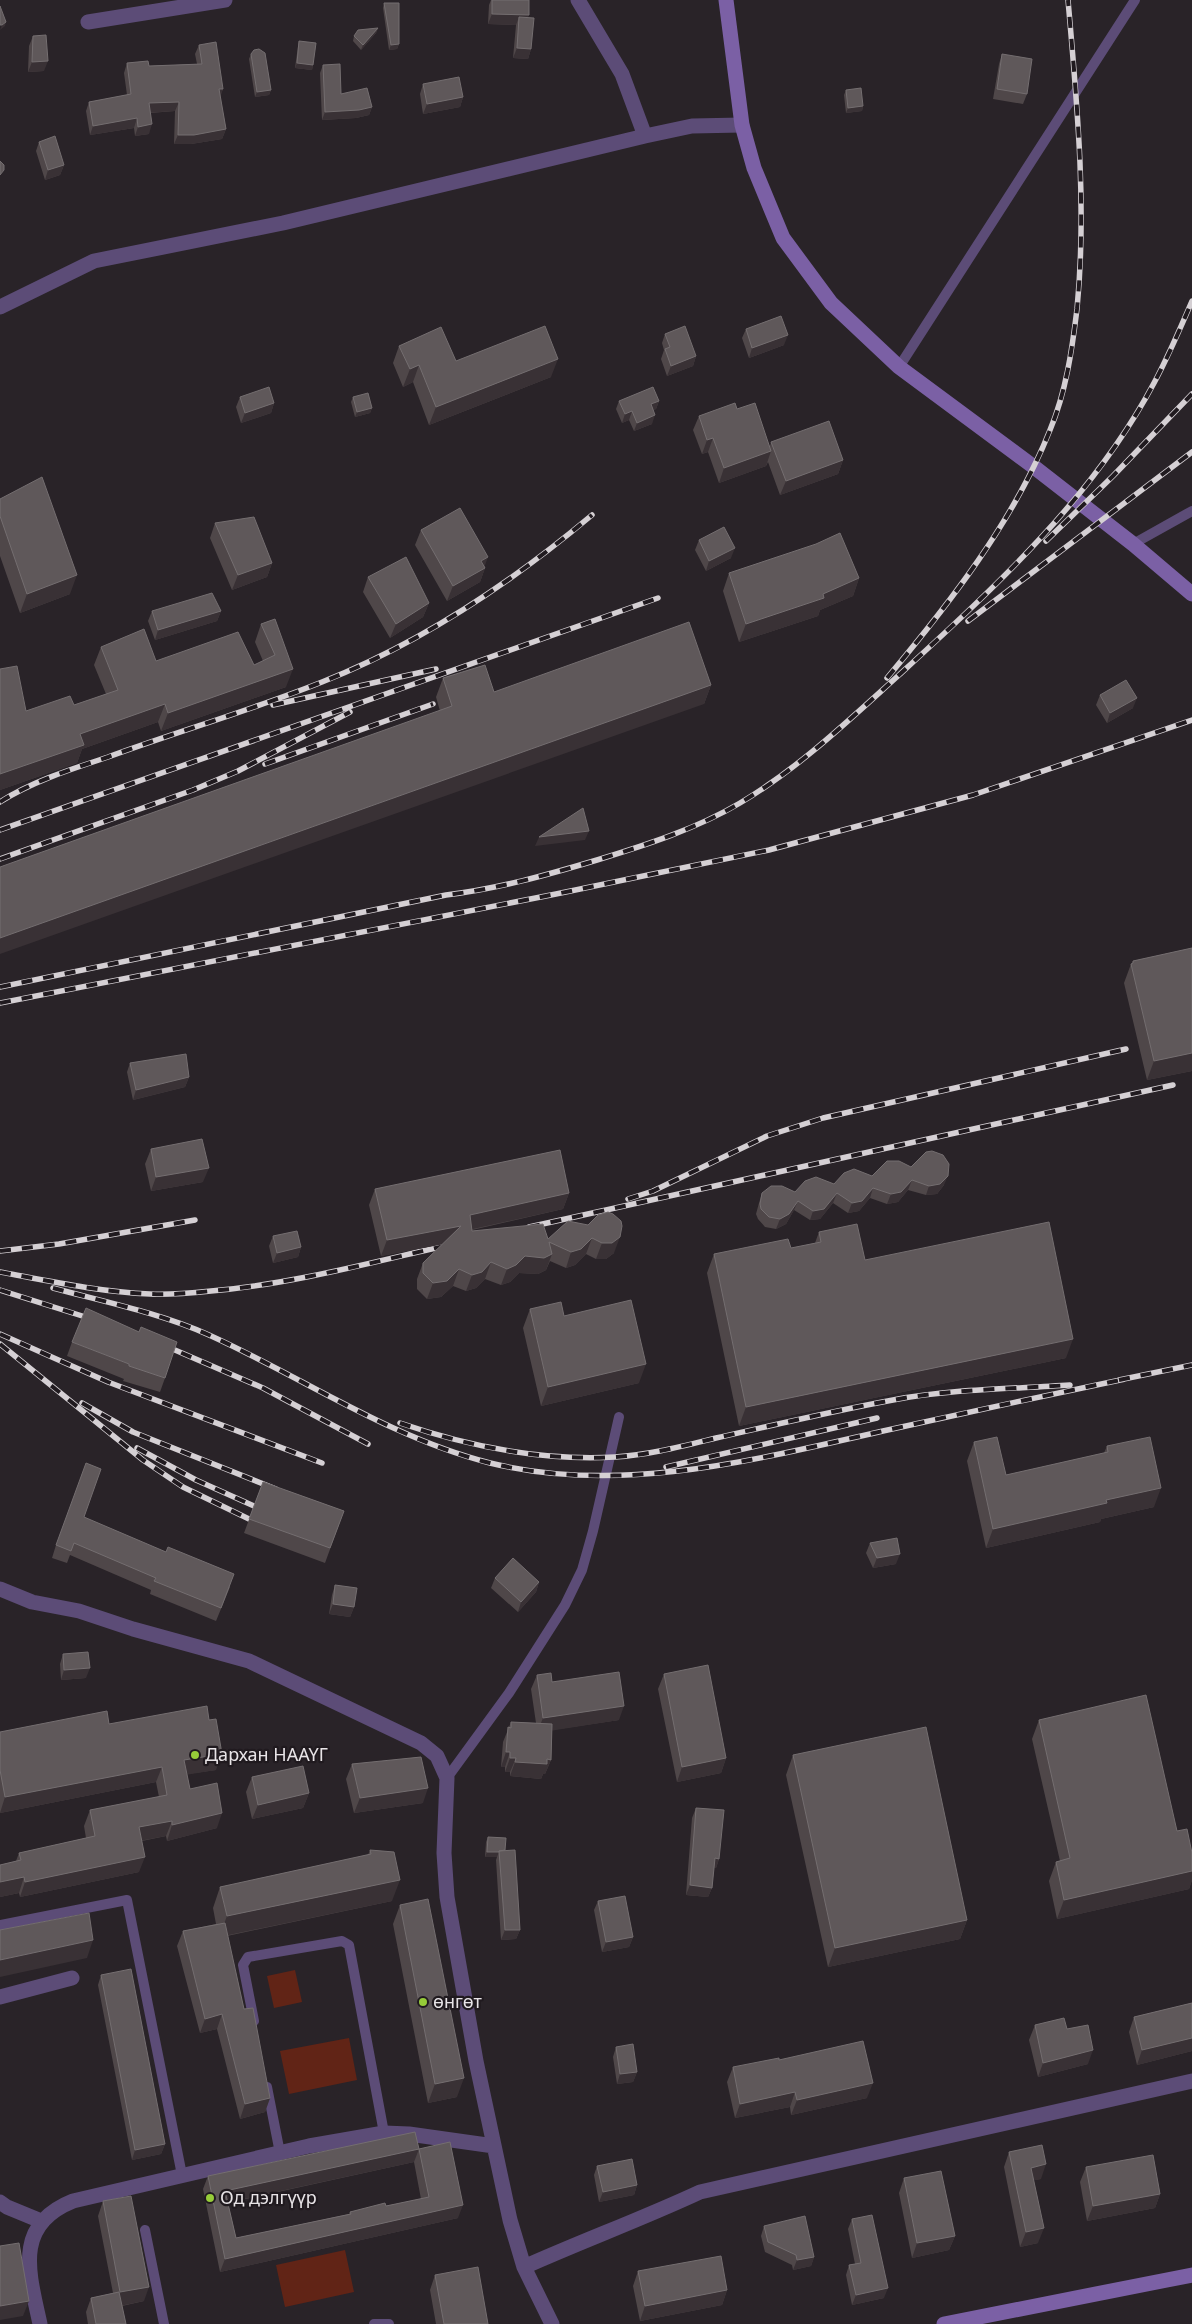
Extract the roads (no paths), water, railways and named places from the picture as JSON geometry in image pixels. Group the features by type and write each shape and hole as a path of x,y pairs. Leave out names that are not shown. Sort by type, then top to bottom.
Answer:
{"street":[{"path":"88,22 225,0"},
{"path":"578,0 622,74 645,136"},
{"path":"726,0 742,125 754,168 783,238 831,303 899,367 1034,467 1133,544 1192,594"},
{"path":"0,308 94,261 283,223 692,126 742,125"},
{"path":"0,1589 32,1602 79,1611 133,1629 249,1661 421,1742 437,1756 447,1778 444,1853 447,1896 472,2042 510,2220 524,2267 552,2324"},
{"path":"0,1997 72,1978"},
{"path":"524,2267 612,2228 653,2214 700,2192 1192,2081"},
{"path":"40,2324 32,2288 31,2244 41,2221 59,2206 73,2200 280,2152 384,2133 408,2134 494,2146"},
{"path":"0,2202 7,2207 41,2221"},
{"path":"944,2324 1192,2275"}],"lane":[{"path":"899,367 1135,0"},
{"path":"1133,544 1192,511"},
{"path":"447,1778 509,1693 565,1605 582,1570 593,1532 619,1417"},
{"path":"0,1925 127,1900 182,2175"},
{"path":"257,2036 243,1965 248,1957 342,1941 349,1945 384,2133"},
{"path":"265,2075 280,2152"},
{"path":"145,2230 164,2324"},
{"path":"374,2324 389,2324"}],"railway":[{"path":"887,678 934,621 999,529 1035,464 1056,416 1070,355 1077,309 1080,270 1080,154 1068,0"},
{"path":"0,987 522,881 578,866 652,842 688,829 740,803 783,775 842,726 970,609 1039,540 1102,465 1129,425 1154,383 1192,301"},
{"path":"1046,541 1113,476 1192,394"},
{"path":"968,621 1192,452"},
{"path":"0,802 53,776 269,702 322,682 395,649 430,630 497,587 530,564 592,515"},
{"path":"0,830 658,598"},
{"path":"273,705 436,669"},
{"path":"265,764 433,704"},
{"path":"0,859 193,790 238,771 350,712"},
{"path":"0,1003 556,894 769,850 973,795 1192,720"},
{"path":"628,1199 653,1191 767,1136 823,1118 1126,1049"},
{"path":"529,1227 1173,1085"},
{"path":"0,1251 59,1244 195,1220"},
{"path":"0,1272 112,1291 180,1294 242,1288 303,1278 453,1244"},
{"path":"53,1288 132,1308 190,1327 244,1352 382,1423 417,1438 453,1452 490,1463 539,1472 589,1476 638,1475 688,1470 786,1453 1125,1379"},
{"path":"0,1290 95,1320"},
{"path":"0,1334 108,1382 322,1463"},
{"path":"0,1344 143,1460 183,1487 249,1519"},
{"path":"161,1344 263,1388 368,1444"},
{"path":"1119,1380 1192,1365"},
{"path":"400,1423 453,1439 506,1450 560,1457 615,1457 666,1450 826,1413 915,1396 959,1391 1070,1385"},
{"path":"82,1403 133,1432 276,1489"},
{"path":"666,1467 877,1418"},
{"path":"137,1448 196,1480 254,1506"}],"place":[{"name":"Дархан НААҮГ","path":"195,1755"},
{"name":"өнгөт","path":"423,2002"},
{"name":"Од дэлгүүр","path":"210,2198"}]}
